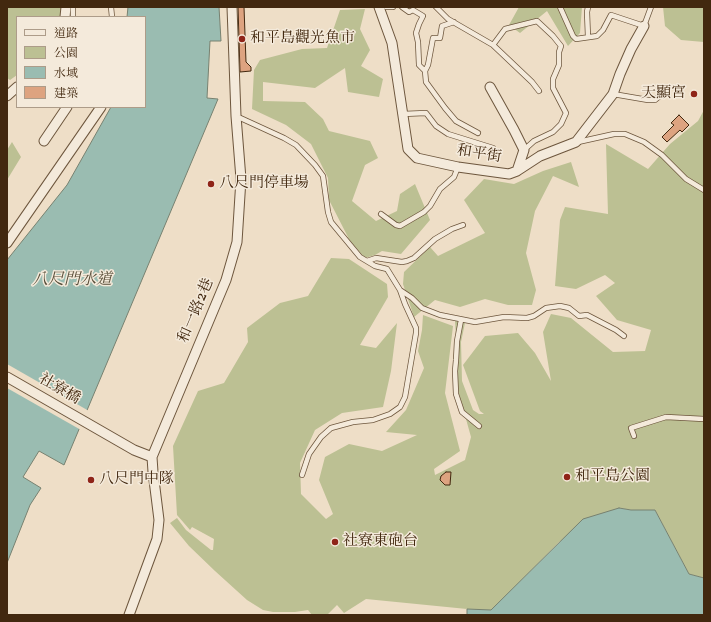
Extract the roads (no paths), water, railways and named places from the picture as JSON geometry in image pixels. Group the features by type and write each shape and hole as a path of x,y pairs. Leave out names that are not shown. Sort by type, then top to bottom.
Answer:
{"street":[{"name":"和一路2巷","path":"129,615 157,539 159,520 152,457 226,280 237,242 241,179 236,116 232,7"},
{"name":"和平街","path":"379,7 392,43 408,149 417,158 458,167 509,174 517,171 540,156 576,142"},
{"path":"576,142 613,94 626,61 644,26"},
{"path":"490,86 524,150 517,171"},
{"path":"7,96 16,88"},
{"path":"44,141 66,108"},
{"path":"7,243 100,108"},
{"name":"社寮橋","path":"7,377 134,450 152,457"}],"lane":[{"path":"386,7 393,7"},
{"path":"402,7 409,12 412,10 423,16 416,33 419,65 425,71"},
{"path":"436,7 448,19 494,45 532,82 539,91"},
{"path":"560,7 572,36 576,39 598,36 611,15 644,26 651,7"},
{"path":"588,7 588,37"},
{"path":"454,22 442,26 440,38 433,38 428,65 425,71 426,82 456,121 478,133"},
{"path":"494,45 505,29 537,22 562,46 559,52 559,65 553,79 552,88 566,113 561,124 552,132 534,141 524,150"},
{"path":"613,94 655,100 668,89"},
{"path":"403,114 426,113 436,126 448,134 493,148"},
{"path":"236,116 296,145 316,165 323,176 328,212 331,222 360,257 375,266 387,269 400,290 416,328 405,397 400,407 390,414 373,420 353,422 331,428 309,454 302,475"},
{"path":"576,142 614,134 625,134 644,142 662,155 686,179 704,190"},
{"path":"382,214 396,225 400,226 424,212 430,206 440,189 454,177 458,167"},
{"path":"367,261 376,258 407,262 414,258 435,239 452,229 463,225"},
{"path":"400,290 412,298 422,308 440,316 475,322 504,317 527,318 534,316 546,308 560,306 569,308 579,316 587,315 616,330 624,336"},
{"path":"461,320 454,371 456,394 462,412 479,426"},
{"path":"634,436 631,428 666,417 704,420"}],"water":[{"name":"八尺門水道","path":"128,7 219,7 221,41 210,41 207,98 218,99 64,465 39,451 23,477 41,488 30,505 7,563 7,260 67,185 110,108 146,108 146,16 127,16"},
{"path":"619,508 631,510 655,510 689,574 704,578 704,615 467,615 467,609 491,610 583,519"}],"place":[{"name":"和平島觀光魚市","path":"242,39"},
{"name":"天顯宮","path":"694,94"},
{"name":"八尺門停車場","path":"211,184"},
{"name":"和平島公園","path":"567,477"},
{"name":"八尺門中隊","path":"91,480"},
{"name":"社寮東砲台","path":"335,542"}]}
